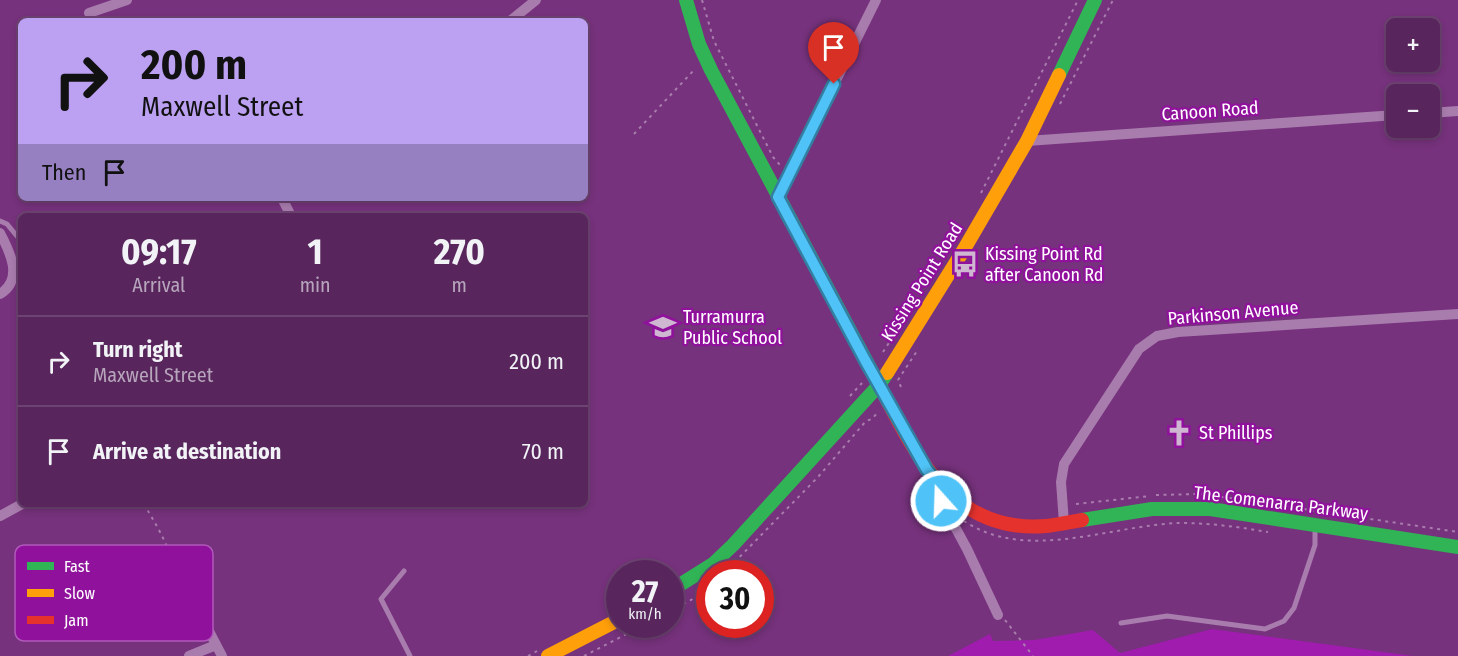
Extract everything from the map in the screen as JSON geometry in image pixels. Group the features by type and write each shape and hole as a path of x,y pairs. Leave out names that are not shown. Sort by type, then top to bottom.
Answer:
{"main road":[{"name":"The Comenarra Parkway","path":"686,0 703,53 879,385 927,470 944,490 969,508 1006,523 1029,527 1152,510 1192,508 1315,524 1458,547"},
{"name":"Kissing Point Road","path":"684,582 713,564 726,551 879,385 963,251 1027,141 1095,0"},
{"path":"548,656 606,626"}],"street":[{"path":"89,13 127,0"},
{"path":"514,18 536,0"},
{"path":"778,197 876,0"},
{"path":"1440,112 1458,111"},
{"name":"Canoon Road","path":"1027,141 1386,116"},
{"path":"0,233 12,258 13,267 13,276 2,293"},
{"name":"Parkinson Avenue","path":"1064,523 1061,482 1064,464 1132,359 1148,341 1166,333 1458,314"},
{"path":"944,490 941,501 998,615"},
{"path":"0,516 18,506"},
{"path":"213,639 222,656"},
{"path":"189,656 216,645"}],"lane":[{"path":"0,221 7,224 18,237"},
{"path":"1121,623 1167,616 1265,629 1284,621 1294,608 1308,566 1315,544 1315,524"},
{"path":"404,571 381,599 410,656"}],"path":[{"path":"702,0 714,41 772,157 780,165"},
{"path":"980,195 1078,0"},
{"path":"1058,107 1113,0"},
{"path":"634,134 694,70"},
{"path":"883,352 908,313"},
{"path":"737,560 818,477 866,421 872,419 879,411"},
{"path":"1076,504 1135,496"},
{"path":"146,507 166,545"},
{"path":"948,514 956,515 975,528 1017,541 1039,542 1135,527 1179,524 1221,525 1268,532"},
{"path":"998,615 1007,621 1033,656"},
{"path":"584,656 619,638"}],"shaded area":[{"path":"1212,629 1413,656 948,656 990,634 993,641 1034,640 1093,630 1120,653"}],"traffic: fast":[{"path":"686,0 699,44 711,70 877,381"},
{"path":"1059,75 1095,0"},
{"path":"684,582 713,564 733,545 879,385 887,373"},
{"path":"1082,520 1152,509 1210,509 1458,547"}],"traffic: slow":[{"path":"887,373 963,251 1027,141 1059,75"},
{"path":"548,656 606,626"}],"traffic: jam":[{"path":"877,381 921,460 939,483 960,502 984,517 1013,525 1046,526 1082,520"}],"place":[{"name":"Kissing Point Rd after Canoon Rd","path":"965,264"},
{"name":"Turramurra Public School","path":"663,327"},
{"name":"St Phillips","path":"1179,433"}],"route":[{"path":"834,84 778,197 927,470 944,490 941,501"}]}
